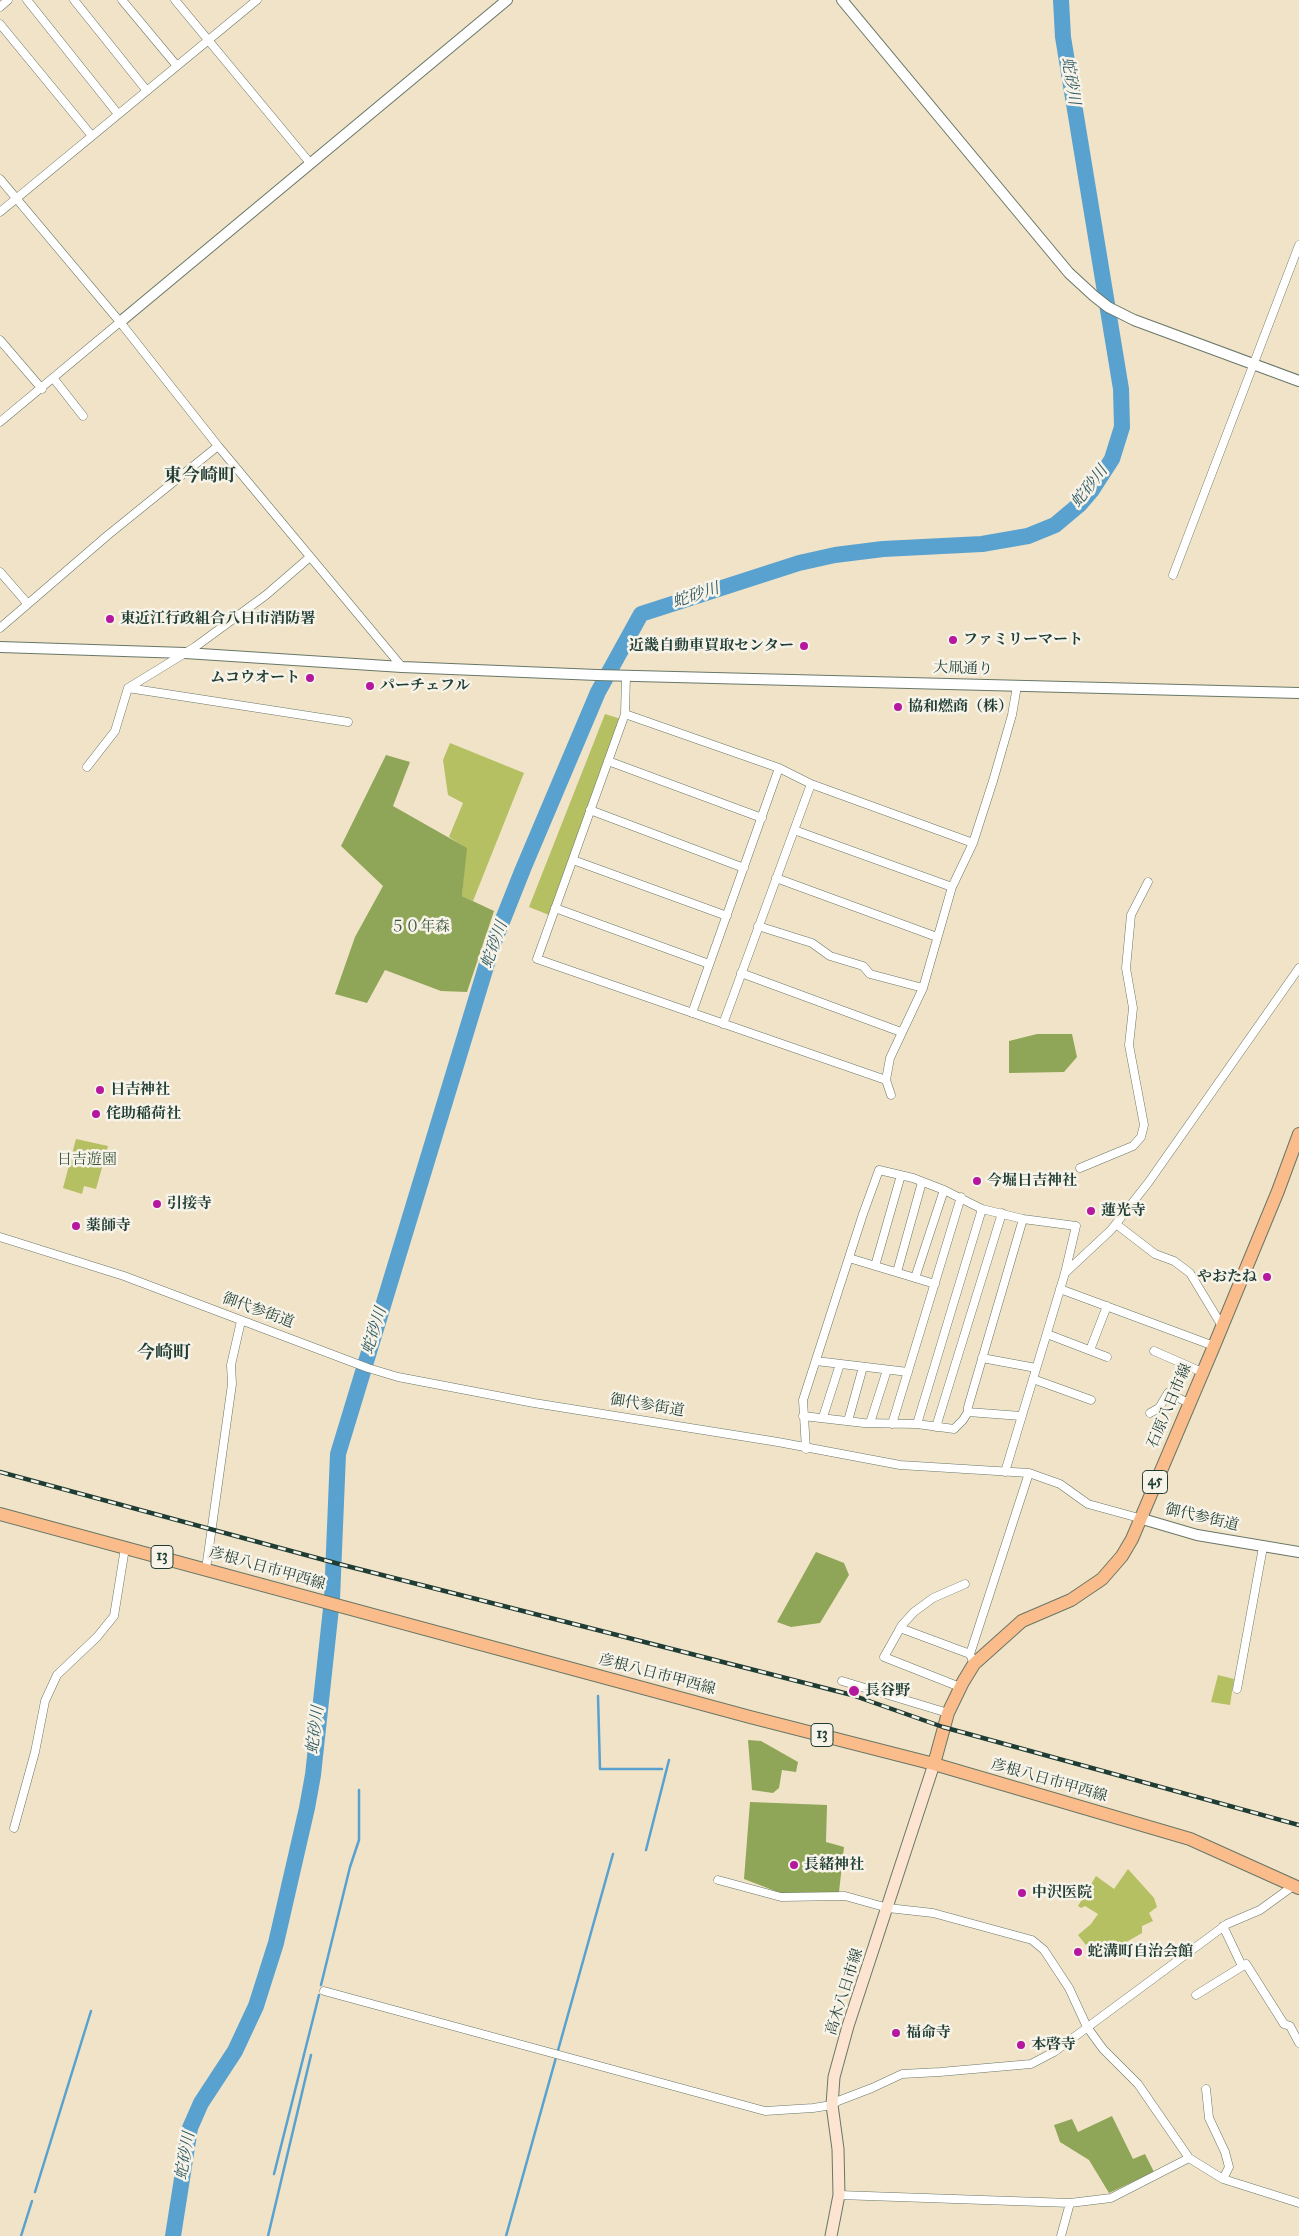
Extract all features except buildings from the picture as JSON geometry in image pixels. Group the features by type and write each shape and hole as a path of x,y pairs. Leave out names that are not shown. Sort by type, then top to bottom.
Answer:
{"main road":[{"name":"石原八日市線","path":"934,1764 948,1713 972,1659 1022,1621 1071,1600 1102,1580 1122,1556 1214,1346 1299,1134"},
{"name":"彦根八日市甲西線","path":"0,1514 934,1764 1190,1839 1296,1887"},
{"name":"高木八日市線","path":"831,2236 839,2195 838,2150 832,2105 834,2077 934,1764"}],"street":[{"path":"0,7 8,0"},
{"path":"27,0 118,114"},
{"path":"74,0 147,91"},
{"path":"122,0 177,66"},
{"path":"175,0 310,163"},
{"path":"0,212 257,0"},
{"path":"0,422 42,389 507,0"},
{"path":"842,0 1069,273 1094,296 1108,307 1134,320 1299,381"},
{"path":"0,24 92,136"},
{"path":"0,179 120,322 218,446 402,667"},
{"path":"1173,575 1299,245"},
{"path":"0,340 42,389"},
{"path":"54,379 83,416"},
{"path":"0,628 26,604 218,446"},
{"path":"87,767 115,732 128,688 185,653 266,596 310,557"},
{"path":"0,572 26,604"},
{"name":"大凧通り","path":"0,647 185,653 402,667 597,676 1299,693"},
{"path":"626,676 625,714 537,959 886,1080"},
{"path":"891,1096 886,1080 890,1058 923,988 952,887 973,842 1012,716 1017,686"},
{"path":"128,688 348,722"},
{"path":"625,714 780,768 811,784 973,842"},
{"path":"608,761 762,818"},
{"path":"692,1013 780,768"},
{"path":"723,1024 811,784"},
{"path":"590,810 744,868"},
{"path":"794,830 952,887"},
{"path":"573,860 727,916"},
{"path":"776,878 938,936"},
{"path":"1080,1168 1133,1146 1141,1138 1144,1126 1129,1045 1133,1008 1126,968 1131,914 1148,882"},
{"path":"555,908 709,964"},
{"path":"758,926 812,943 830,956 863,966 870,974 923,988"},
{"path":"1065,1273 1116,1224 1148,1183 1299,968"},
{"path":"741,973 901,1032"},
{"path":"806,1448 803,1400 879,1170 901,1175 944,1190 982,1209 1023,1219 1076,1226 1065,1273 1005,1472"},
{"path":"875,1266 901,1175"},
{"path":"896,1272 922,1182"},
{"path":"915,1278 944,1190"},
{"path":"892,1424 960,1197"},
{"path":"916,1424 982,1209"},
{"path":"936,1427 1002,1213"},
{"path":"803,1416 870,1423 916,1424 954,1428 963,1420 968,1412 1023,1219"},
{"path":"1116,1224 1155,1254 1174,1261 1190,1273 1222,1326"},
{"name":"御代参街道","path":"0,1237 129,1278 241,1321 398,1377 534,1403 778,1442 900,1465 1029,1473 1060,1484 1088,1504 1197,1535 1299,1552"},
{"path":"849,1258 934,1284"},
{"path":"1060,1289 1214,1346"},
{"path":"1090,1350 1107,1306"},
{"path":"206,1569 232,1384 232,1365 241,1321"},
{"path":"1047,1334 1108,1357"},
{"path":"1154,1351 1202,1372"},
{"path":"982,1358 1036,1368"},
{"path":"816,1361 908,1372"},
{"path":"824,1417 840,1364"},
{"path":"848,1420 863,1367"},
{"path":"870,1423 887,1370"},
{"path":"1032,1379 1091,1400"},
{"path":"1150,1413 1159,1408 1168,1392 1189,1403"},
{"path":"968,1412 1021,1416"},
{"path":"900,1628 972,1659 1029,1473"},
{"path":"1237,1689 1263,1547"},
{"path":"14,1828 34,1759 45,1701 57,1675 97,1638 114,1616 125,1548"},
{"path":"960,1687 884,1657 900,1628 914,1612 933,1598 965,1584"},
{"path":"842,1681 948,1713"},
{"path":"718,1880 781,1897 845,1896 888,1908 933,1914 1032,1940 1044,1950 1069,1988 1087,2027 1103,2049 1138,2084 1189,2158 1222,2179 1299,2203"},
{"path":"324,1990 765,2111 832,2105 902,2074 1031,2064 1054,2052 1224,1926 1260,1910 1296,1887"},
{"path":"1224,1926 1242,1966"},
{"path":"1196,1995 1246,1964 1284,2024 1290,2026 1299,2043"},
{"path":"1206,2089 1209,2118 1225,2152 1229,2167 1222,2179"},
{"path":"839,2195 1070,2203 1111,2198 1189,2158"},
{"path":"1061,2236 1070,2203"}],"green space":[{"path":"605,714 621,719 549,915 529,907"},
{"path":"450,743 524,773 473,901 462,896 466,848 449,837 463,803 448,795 443,760"},
{"name":"５０年森","path":"386,755 410,762 393,806 467,848 462,896 494,911 467,992 441,991 385,970 367,1003 335,994 355,937 383,886 341,846"},
{"path":"1037,1034 1072,1034 1077,1057 1064,1072 1009,1073 1009,1041"},
{"name":"日吉遊園","path":"76,1139 108,1146 96,1189 84,1186 82,1194 63,1188"},
{"path":"816,1552 844,1563 849,1575 820,1623 791,1627 777,1622"},
{"path":"1218,1675 1234,1679 1230,1705 1211,1702"},
{"path":"748,1740 761,1741 798,1762 796,1772 782,1770 779,1788 773,1793 752,1790"},
{"name":"長緒神社","path":"750,1802 827,1805 826,1842 844,1847 839,1892 783,1894 744,1879"},
{"path":"1128,1869 1154,1898 1157,1907 1149,1913 1153,1921 1142,1926 1142,1933 1097,1959 1078,1935 1091,1924 1098,1914 1085,1906 1081,1908 1078,1906 1096,1876 1114,1889"},
{"path":"1112,2116 1133,2159 1145,2154 1154,2172 1109,2193 1089,2160 1060,2142 1054,2125 1072,2119 1078,2132"}],"waterway":[{"name":"蛇砂川","path":"173,2236 190,2128 201,2103 235,2051 256,2006 276,1943 307,1808 313,1775 332,1599 338,1454 492,947 598,692 641,614 799,563 835,555 883,549 982,544 1028,536 1055,525 1080,504 1092,490 1112,459 1122,427 1121,389 1063,37 1061,0"},
{"path":"598,1696 600,1769 662,1769"},
{"path":"646,1850 669,1760"},
{"path":"321,1985 350,1867 359,1840 359,1790"},
{"path":"506,2236 613,1854"},
{"path":"274,2174 319,1995"},
{"path":"35,2192 91,2011"},
{"path":"268,2236 311,2055"},
{"path":"21,2236 32,2201"}],"railway":[{"path":"0,1472 339,1564 852,1695 943,1727 1299,1825"}],"place":[{"name":"東近江行政組合八日市消防署","path":"110,619"},
{"name":"ファミリーマート","path":"953,640"},
{"name":"近畿自動車買取センター","path":"804,646"},
{"name":"ムコウオート","path":"310,678"},
{"name":"パーチェフル","path":"370,686"},
{"name":"協和燃商（株）","path":"898,707"},
{"name":"日吉神社","path":"100,1090"},
{"name":"侘助稲荷社","path":"96,1114"},
{"name":"今堀日吉神社","path":"977,1181"},
{"name":"引接寺","path":"157,1204"},
{"name":"蓮光寺","path":"1091,1211"},
{"name":"薬師寺","path":"76,1226"},
{"name":"やおたね","path":"1267,1277"},
{"name":"長谷野","path":"854,1691"},
{"name":"長緒神社","path":"794,1865"},
{"name":"中沢医院","path":"1022,1893"},
{"name":"蛇溝町自治会館","path":"1078,1952"},
{"name":"福命寺","path":"896,2033"},
{"name":"本啓寺","path":"1021,2045"}],"district":[{"name":"東今崎町","path":"200,477"},
{"name":"今崎町","path":"164,1354"}]}
